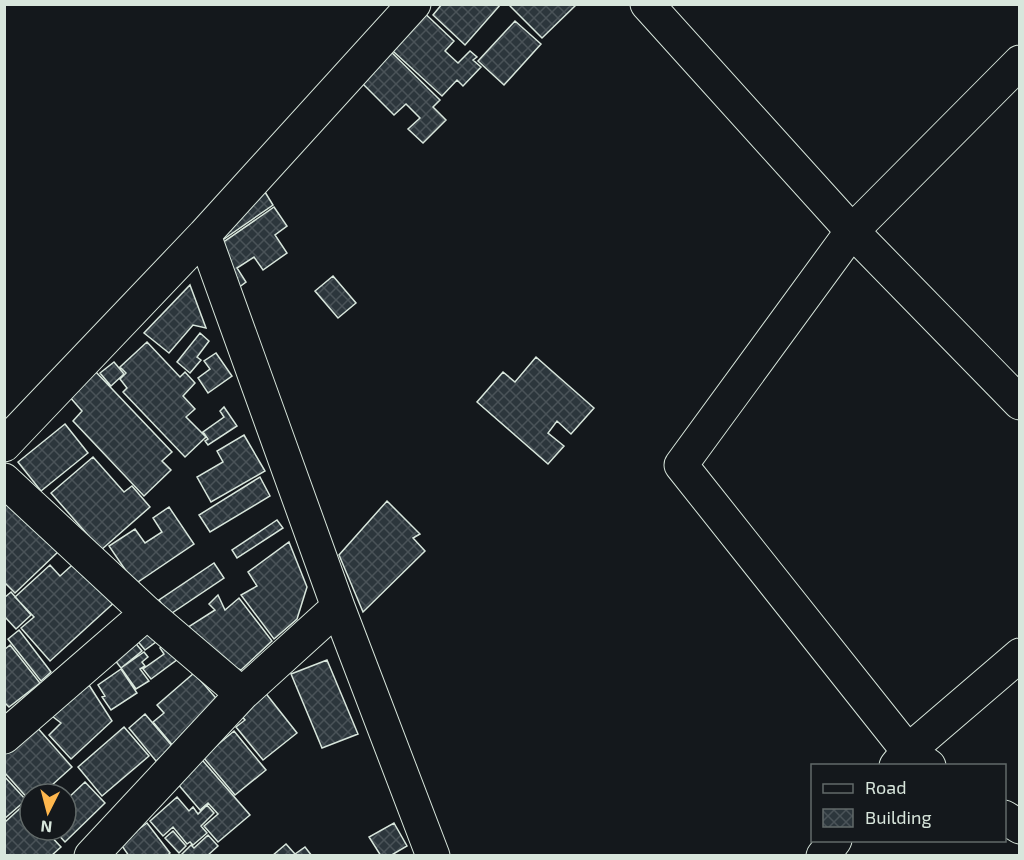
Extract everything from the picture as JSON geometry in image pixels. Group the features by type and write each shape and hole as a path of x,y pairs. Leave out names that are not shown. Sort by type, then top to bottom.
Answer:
{"street":[{"path":"4,445 204,235 414,4"},
{"path":"647,4 852,231 1020,403"},
{"path":"1020,62 852,231 681,465 911,761 1020,655"},
{"path":"204,235 425,851"},
{"path":"4,480 147,613 242,694"},
{"path":"91,855 242,694 338,607"},
{"path":"4,737 147,613"},
{"path":"1006,818 1020,827"},
{"path":"823,855 833,842"}],"building":[{"path":"442,4 501,4 465,45 433,15"},
{"path":"508,4 577,4 542,38"},
{"path":"417,6 454,41 445,51 458,63 470,51 477,57 473,60 481,67 463,86 457,80 442,96 383,42"},
{"path":"515,21 541,44 504,85 478,61"},
{"path":"382,43 440,100 433,107 446,120 423,143 408,129 420,118 406,104 394,115 355,76"},
{"path":"265,192 273,205 224,239 215,226"},
{"path":"274,207 287,226 275,235 287,253 263,270 254,257 237,268 246,282 238,288 212,250"},
{"path":"333,276 356,303 338,318 315,291"},
{"path":"190,285 206,328 193,325 169,353 144,333"},
{"path":"200,333 209,341 197,357 201,360 190,373 177,362"},
{"path":"147,342 180,377 185,372 195,383 183,396 195,409 186,417 206,437 185,457 123,392 127,388 120,379 126,373 120,367"},
{"path":"216,353 232,376 208,393 198,378 210,369 204,361"},
{"path":"536,357 594,408 571,434 557,421 548,433 564,446 548,464 477,402 503,372 515,382"},
{"path":"114,362 124,374 111,386 100,373"},
{"path":"95,371 172,452 162,461 171,470 144,496 73,421 82,411 69,396"},
{"path":"224,407 237,426 208,445 205,441 208,439 203,432 224,417 220,411"},
{"path":"65,424 88,453 41,491 18,462"},
{"path":"244,435 265,471 211,502 197,477 223,462 217,451"},
{"path":"93,457 124,492 132,486 150,507 101,550 51,493"},
{"path":"260,477 270,496 210,532 199,515"},
{"path":"4,493 60,550 15,593 6,584 4,585"},
{"path":"387,501 420,534 413,538 425,551 363,612 339,555"},
{"path":"169,507 194,544 135,584 109,546 135,529 145,543 162,532 153,518"},
{"path":"277,520 283,528 237,558 232,550"},
{"path":"289,542 307,587 297,619 274,639 241,595 257,586 248,572"},
{"path":"80,558 117,600 50,661 21,628 34,617 15,597 50,565 60,576"},
{"path":"214,563 224,578 169,615 159,600"},
{"path":"11,592 31,615 16,629 4,616 4,598"},
{"path":"218,595 225,610 239,598 272,641 241,670 222,663 185,629 215,610 209,604"},
{"path":"145,620 160,639 145,650 130,632"},
{"path":"19,630 51,672 41,681 8,639"},
{"path":"128,634 142,651 121,668 107,650"},
{"path":"167,644 178,659 151,679 143,669 164,654 160,648"},
{"path":"10,645 40,683 9,707 4,702 4,650"},
{"path":"144,652 148,657 142,662 145,666 140,669 149,681 136,689 121,668"},
{"path":"327,660 358,734 322,748 291,674"},
{"path":"121,669 137,693 111,710 102,697 105,696 98,685"},
{"path":"194,673 222,705 174,747 153,722 164,713 157,705"},
{"path":"89,685 112,721 71,759 49,735 61,723 43,709"},
{"path":"260,686 297,733 263,760 236,727 245,720 234,707"},
{"path":"145,714 173,747 156,761 129,728"},
{"path":"35,725 72,767 55,782 18,782 18,788 4,772 4,752"},
{"path":"124,727 149,756 102,796 78,767"},
{"path":"234,731 266,770 235,795 203,757"},
{"path":"197,754 250,815 218,842 204,826 218,814 208,803 200,810 171,776"},
{"path":"4,776 18,791 18,807 4,819"},
{"path":"85,782 105,803 78,829 78,789"},
{"path":"177,797 189,811 193,807 198,814 207,805 214,813 201,826 207,833 193,845 190,842 187,844 173,827 163,836 150,821"},
{"path":"18,810 18,842 56,842 61,847 51,856 4,856 4,823"},
{"path":"147,823 170,853 167,856 129,856 120,843"},
{"path":"394,823 407,846 390,856 381,856 369,837"},
{"path":"173,831 186,846 179,853 165,838"},
{"path":"208,835 218,846 207,856 180,856 191,845 194,848"},
{"path":"286,844 295,854 305,847 312,856 272,856"}]}
